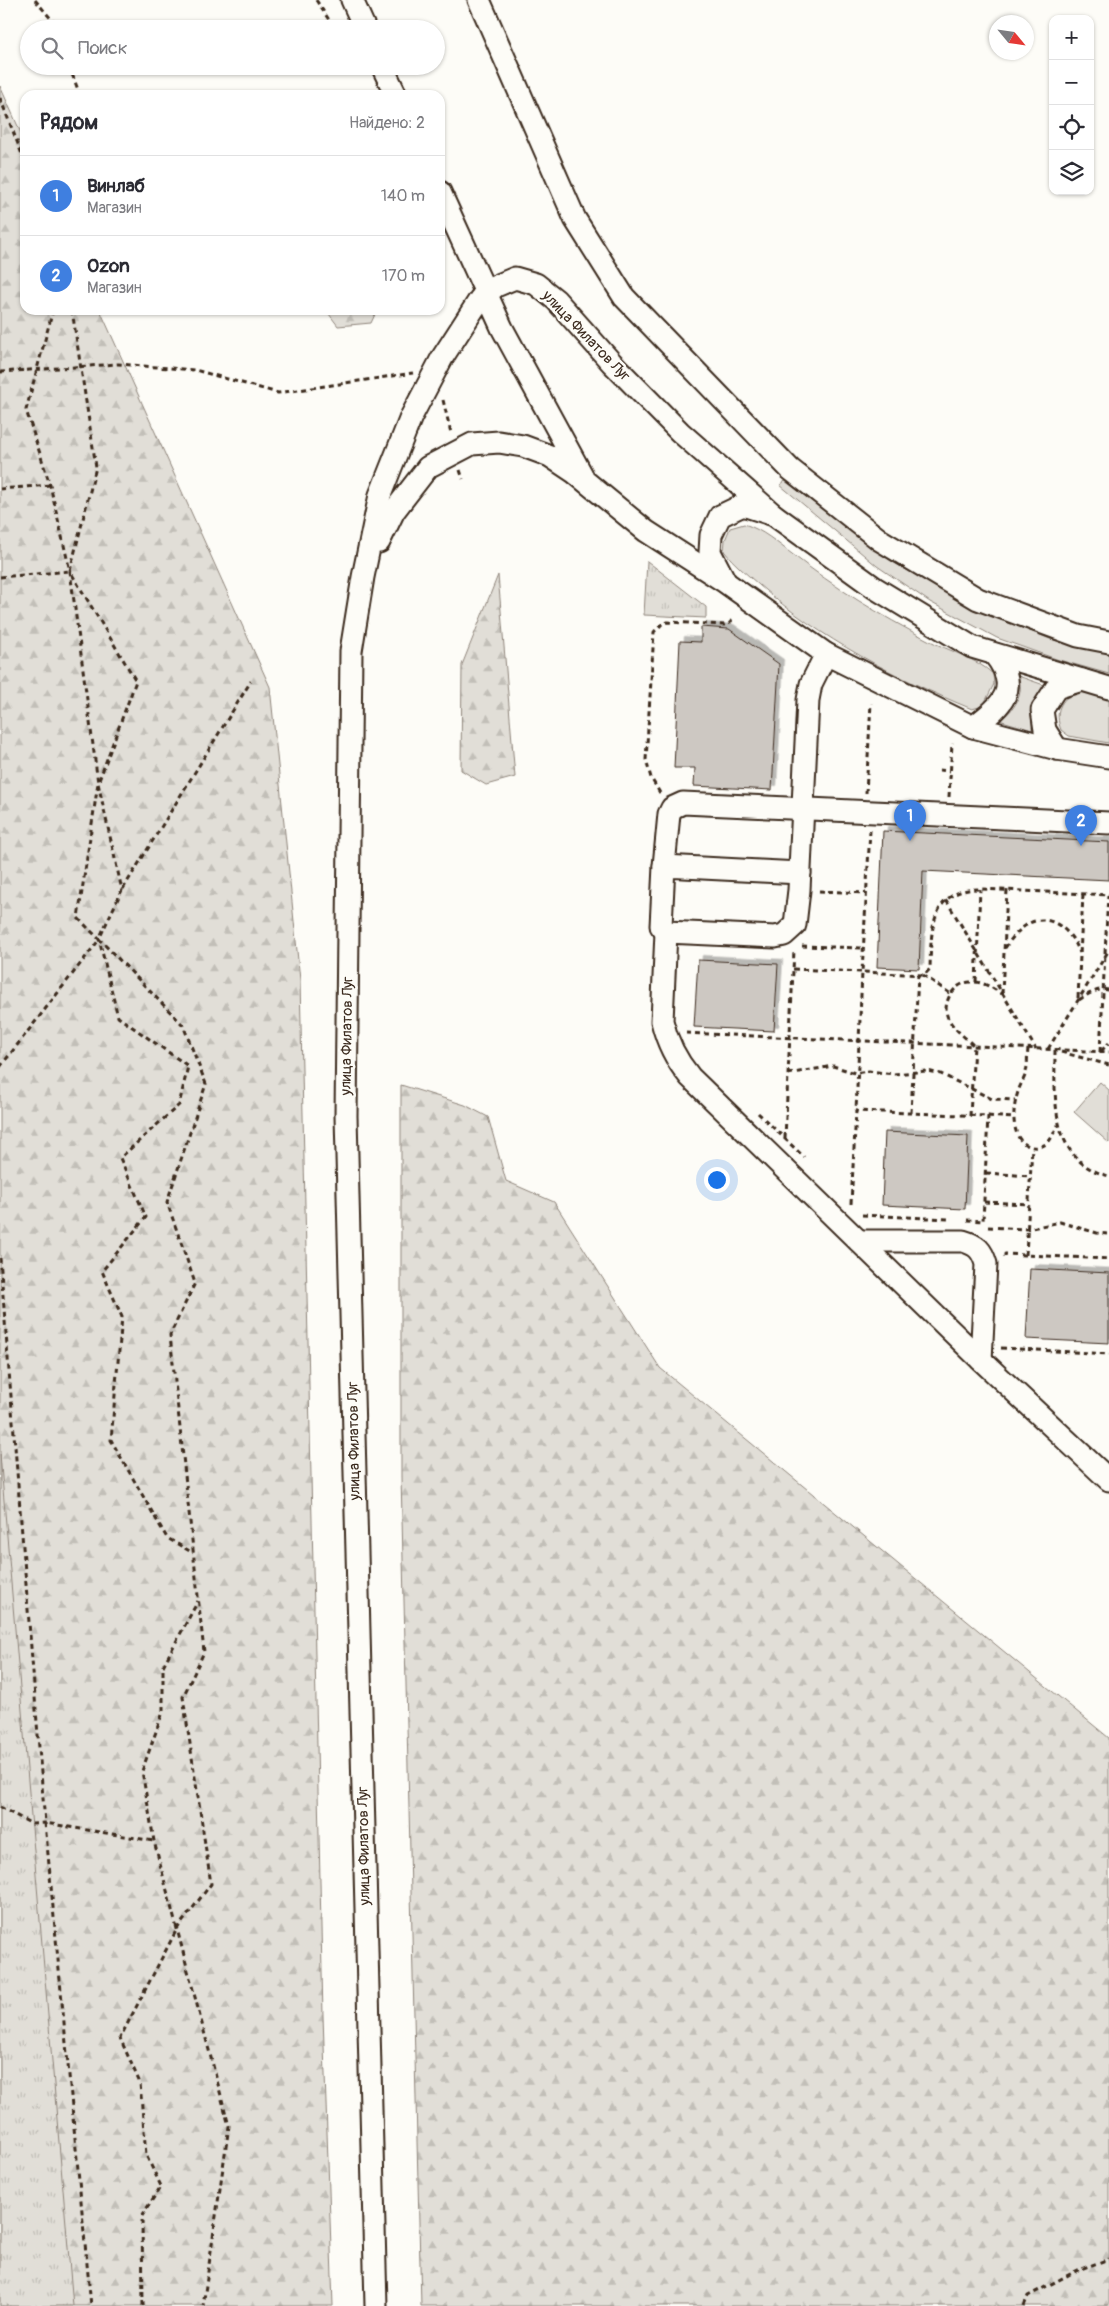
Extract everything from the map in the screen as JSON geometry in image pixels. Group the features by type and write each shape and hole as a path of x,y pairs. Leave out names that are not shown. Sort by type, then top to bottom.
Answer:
{"street":[{"path":"352,0 361,20"},
{"path":"479,0 575,219 624,297 790,469 880,540 978,599 1078,636 1109,642"},
{"path":"386,75 394,90"},
{"path":"445,203 502,328 586,482"},
{"name":"улица Филатов Луг","path":"376,2306 346,1116 351,652 362,577 380,495 411,417 436,370 480,299 496,286 515,278 536,284 556,300 612,363 680,432 774,515"},
{"name":"улица Филатов Луг","path":"362,577 394,512 428,467 472,444 499,442 523,446 550,456 646,530 725,582 826,654 973,727 1058,749 1109,757"},
{"path":"725,582 710,552 711,535 720,516 743,505 774,515 875,588 972,647 1109,688"},
{"path":"666,932 774,937 784,935 795,925 800,881 809,692 814,677 826,654"},
{"path":"973,727 998,710 1007,691 1005,667 994,654"},
{"path":"1058,749 1045,730 1042,710 1056,688 1082,680"},
{"path":"1109,823 948,815 866,824 803,808 748,797 683,803 672,808 667,821 661,926 666,932 662,1021 665,1034 680,1064 690,1077 981,1360 1109,1480"},
{"path":"664,866 800,881"},
{"path":"859,1241 963,1241 975,1244 983,1254 986,1264 981,1360"}],"path":[{"path":"34,0 52,20"},
{"path":"316,0 329,20"},
{"path":"72,75 78,90"},
{"path":"0,98 20,149"},
{"path":"52,315 26,410 50,485 70,571 98,783 122,890"},
{"path":"73,315 96,467 70,571 136,681 98,783 78,918 183,1025 206,1084 167,1202 195,1283 170,1334 204,1652 183,1697 211,1884 177,1929 120,2038 140,2083 146,2155 161,2186 142,2216 143,2306"},
{"path":"0,372 118,364 195,370 278,393 436,370 463,480"},
{"path":"0,490 50,485"},
{"path":"0,577 70,571"},
{"path":"672,808 651,778 646,760 654,632 662,624 668,622 724,625 730,623 734,617"},
{"path":"0,1067 99,939 122,890 251,681"},
{"path":"851,1204 866,893 866,824 871,703"},
{"path":"948,815 952,743"},
{"path":"940,770 950,771"},
{"path":"800,881 866,893"},
{"path":"922,975 930,969 932,928 936,914 946,900 955,894 970,889 980,889 1109,895 1100,1052"},
{"path":"976,982 980,889"},
{"path":"1002,994 1007,890"},
{"path":"1078,1000 1083,894"},
{"path":"946,900 1036,1049"},
{"path":"1005,948 1020,929 1032,922 1046,920 1057,923 1070,933 1081,956"},
{"path":"99,939 118,1017 188,1066 179,1106 120,1158 146,1217 102,1271 122,1317 111,1440 167,1538 193,1553"},
{"path":"785,1138 794,945 863,948"},
{"path":"1048,1050 1109,950"},
{"path":"793,969 918,974 951,994"},
{"path":"911,1113 918,974"},
{"path":"970,1116 974,1046 950,1021 947,1005 951,994 960,985 969,982 989,986 1002,994"},
{"path":"1078,1000 1103,989 1109,990"},
{"path":"683,1038 680,1033 1109,1052"},
{"path":"1100,1052 1109,1043"},
{"path":"1028,1049 1027,1071 1015,1100 1014,1118 1019,1139 1032,1147 1046,1144 1058,1124"},
{"path":"1056,1050 1109,1065"},
{"path":"1056,1050 1054,1106 1064,1140 1074,1154 1086,1165 1109,1176"},
{"path":"788,1074 834,1066 857,1073 869,1070 894,1074 934,1072 992,1099 1015,1100"},
{"path":"856,1110 1014,1118"},
{"path":"756,1111 805,1158"},
{"path":"964,1220 983,1221 988,1116"},
{"path":"1026,1255 1032,1147"},
{"path":"986,1174 1030,1176"},
{"path":"844,1198 889,1241"},
{"path":"984,1202 1029,1204"},
{"path":"862,1215 954,1219"},
{"path":"988,1227 1028,1229 1060,1222 1097,1233 1109,1234"},
{"path":"1004,1264 1005,1254 1109,1259"},
{"path":"0,1258 45,1823 91,2306"},
{"path":"982,1333 1008,1355"},
{"path":"1000,1349 1109,1354"},
{"path":"198,1600 163,1666 163,1712 142,1771 154,1841 229,2126 203,2306"},
{"path":"0,1807 32,1824 45,1823 154,1841"},
{"path":"1024,2306 1028,2296 1078,2270 1109,2259"}],"green space":[{"path":"0,86 20,131 20,315 102,315 270,687 300,980 323,2016 333,2306 0,2306"},
{"path":"330,315 375,315 371,323 338,326"},
{"path":"785,481 891,561 971,607 1050,639 1109,653 1109,674 1059,660 997,638 930,602 877,566 780,485"},
{"path":"744,524 769,537 841,590 875,611 928,640 986,668 993,674 994,684 983,706 972,709 915,684 860,656 783,605 741,569 724,551 725,540 730,528"},
{"path":"647,561 706,607 706,618 644,615"},
{"path":"498,575 515,777 486,785 461,770 462,665"},
{"path":"1018,676 1047,686 1032,703 1032,730 999,720 1010,712 1017,701 1020,689"},
{"path":"1076,691 1109,698 1109,743 1069,736 1061,730 1058,712 1066,698"},
{"path":"1100,1082 1109,1090 1109,1143 1074,1112"},
{"path":"401,1085 465,1105 488,1117 506,1181 554,1202 660,1368 1109,1738 1109,2306 421,2306 401,1476"},
{"path":"0,1454 73,2306 0,2306"}],"building":[{"path":"701,627 729,629 779,664 772,790 694,786 695,768 674,768 680,641 701,642"},
{"path":"883,831 1109,842 1109,880 923,871 919,969 877,967"},
{"path":"698,960 778,964 774,1031 694,1027"},
{"path":"885,1132 968,1136 965,1209 882,1205"},
{"path":"1030,1269 1109,1273 1109,1343 1026,1339"}],"place":[{"name":"Винлаб","path":"910,841"},
{"name":"Ozon","path":"1081,846"}]}
